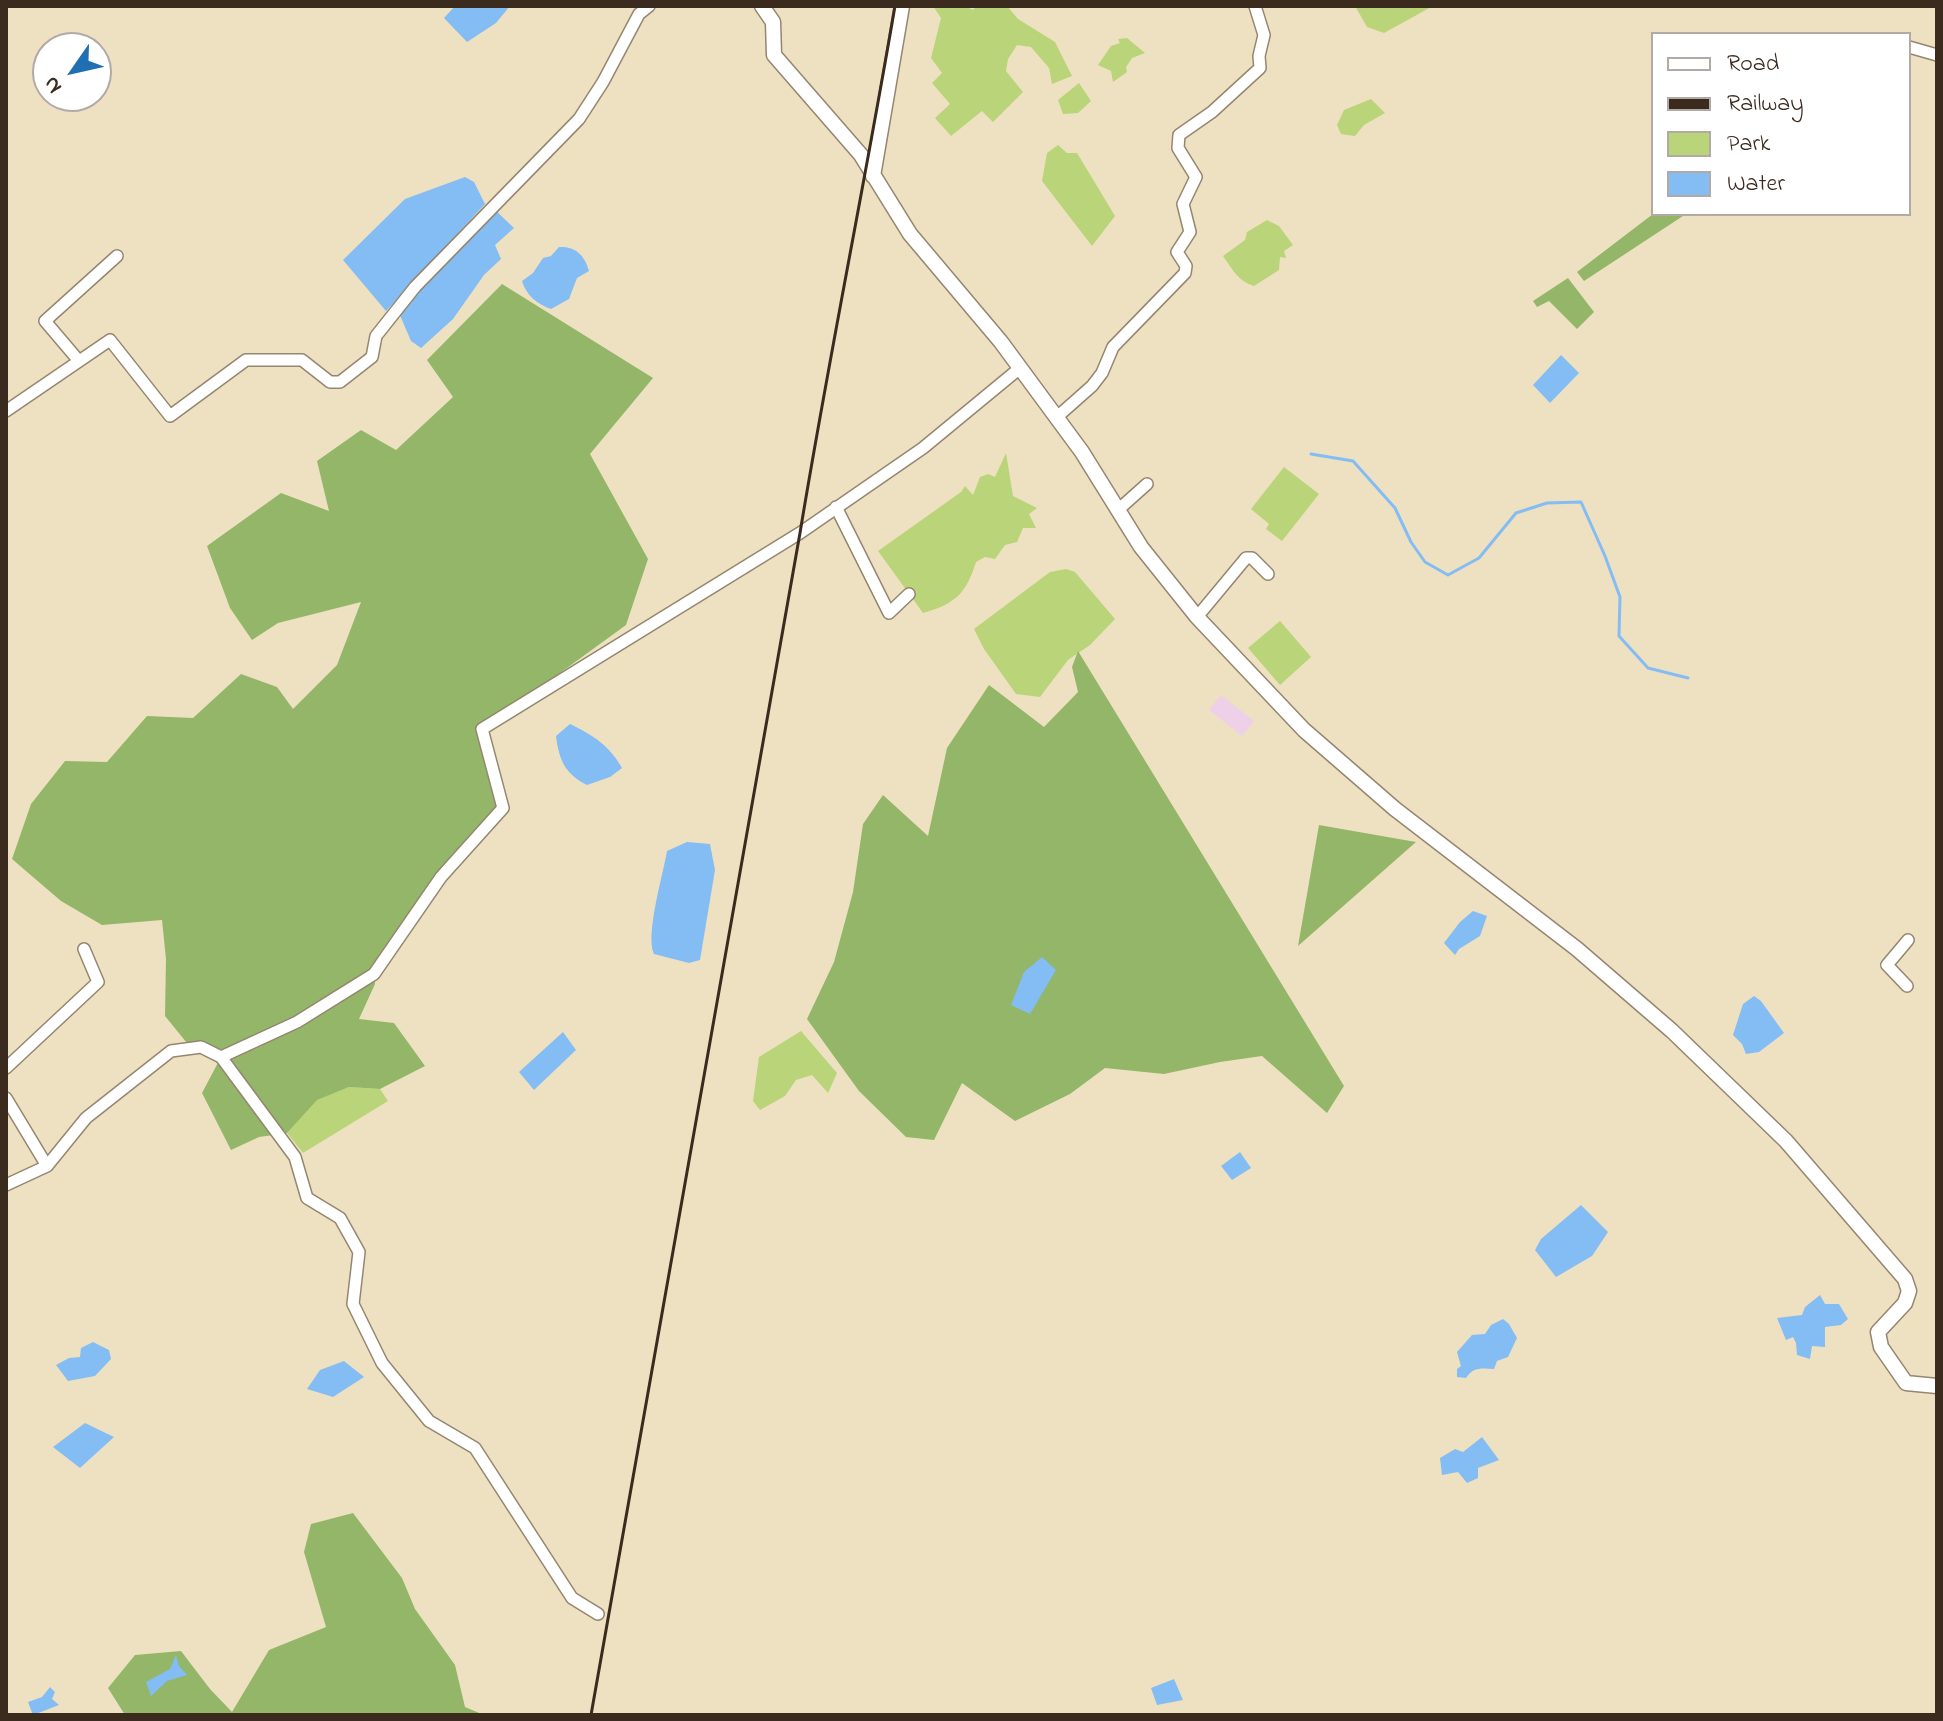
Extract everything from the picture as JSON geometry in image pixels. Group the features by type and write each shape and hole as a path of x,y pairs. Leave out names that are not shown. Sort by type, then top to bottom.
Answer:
{"main road":[{"path":"762,6 773,22 774,55 861,155 910,234 1057,417 1141,547 1197,617 1304,730 1395,809 1523,905 1592,962 1672,1031 1786,1141 1905,1279 1909,1291 1905,1303 1878,1332 1881,1347 1906,1383 1937,1386"},
{"path":"873,176 902,6"}],"street":[{"path":"6,411 110,340 170,416 246,360 302,360 330,382 340,382 372,357 376,336 415,287 579,119 603,82 639,14 649,6"},
{"path":"1057,417 1092,386 1102,373 1115,344 1185,273 1186,266 1177,252 1190,232 1183,204 1196,177 1178,148 1179,135 1212,112 1260,68 1259,56 1264,35 1255,6"},
{"path":"1911,48 1937,55"},
{"path":"79,361 45,321 117,256"},
{"path":"221,1057 297,1022 374,974 441,877 503,808 482,729 800,533 923,448 1020,368"},
{"path":"1119,509 1147,484"},
{"path":"836,507 889,613 909,594"},
{"path":"1197,617 1246,558 1252,558 1268,574"},
{"path":"1907,986 1887,965 1908,940"},
{"path":"6,1068 98,982 84,949"},
{"path":"6,1185 47,1166 86,1118 171,1051 201,1047 221,1057 295,1157 307,1198 340,1218 359,1252 353,1304 382,1363 429,1421 475,1448 572,1598 598,1614"},
{"path":"6,1098 47,1166"}],"shaded area":[{"path":"1221,695 1254,721 1242,736 1209,710"}],"green space":[{"path":"933,6 965,6 973,10 976,6 1007,6 1018,19 1055,42 1072,76 1052,84 1049,68 1031,47 1017,45 1008,59 1006,71 1023,92 993,122 982,111 951,136 935,118 950,104 932,83 942,73 931,58 941,18"},
{"path":"1355,6 1433,6 1384,33 1367,27"},
{"path":"1127,38 1145,53 1132,58 1126,67 1127,72 1113,82 1111,71 1098,65 1111,46 1120,43 1118,39"},
{"path":"1079,83 1091,101 1078,113 1063,114 1058,100"},
{"path":"1371,99 1385,113 1364,125 1355,136 1341,134 1337,125 1344,110"},
{"path":"1058,145 1067,153 1077,153 1115,216 1092,246 1042,181 1047,153"},
{"path":"1651,216 1683,216 1584,281 1577,272"},
{"path":"1267,220 1279,226 1293,245 1284,251 1286,258 1280,257 1279,270 1254,286 1240,278 1223,256 1245,240 1247,232"},
{"path":"1568,278 1594,312 1577,329 1549,301 1537,307 1533,301"},
{"path":"502,284 653,378 590,454 648,559 626,625 483,729 503,808 374,974 375,984 359,1019 394,1023 425,1066 380,1089 349,1087 317,1100 287,1133 259,1137 231,1150 202,1093 221,1057 191,1048 165,1016 166,959 162,920 102,925 61,901 12,859 31,804 65,761 107,762 147,716 193,718 241,674 277,687 293,709 337,665 361,602 278,623 252,640 230,608 207,546 281,493 329,511 317,461 361,430 396,450 453,397 427,360"},
{"path":"1006,453 1013,496 1037,508 1029,514 1036,528 1023,528 1017,542 1005,545 995,559 985,557 976,562 958,596 943,606 923,613 878,551 961,492 965,486 973,495 980,477 988,474 995,477"},
{"path":"1284,467 1319,494 1282,541 1266,529 1269,524 1251,509"},
{"path":"1066,569 1075,572 1115,619 1090,645 1068,660 1040,697 1016,694 984,649 974,629 1050,572"},
{"path":"1280,621 1311,657 1280,685 1248,648"},
{"path":"1078,651 1344,1086 1327,1113 1262,1056 1164,1074 1105,1068 1070,1094 1015,1121 962,1083 934,1140 906,1137 859,1091 807,1019 834,962 853,892 863,824 883,795 928,836 947,748 989,685 1044,727 1078,692 1072,667"},
{"path":"1319,825 1416,842 1298,946"},
{"path":"801,1031 837,1073 828,1093 812,1075 796,1080 785,1096 760,1110 753,1101 759,1057"},
{"path":"349,1087 380,1089 388,1101 303,1153 287,1133 316,1100"},
{"path":"353,1513 402,1578 415,1609 455,1665 465,1707 484,1715 125,1715 108,1688 135,1655 181,1651 232,1712 269,1650 326,1627 304,1552 311,1524"}],"water":[{"path":"455,6 510,6 496,23 467,42 444,18"},
{"path":"465,177 474,182 485,204 386,311 343,260 405,199"},
{"path":"494,209 514,228 495,245 501,259 484,275 453,319 421,348 411,341 399,313"},
{"path":"559,247 579,253 589,271 577,278 569,299 551,309 533,298 522,281 533,273 543,258 551,256"},
{"path":"1561,355 1579,373 1550,403 1533,385"},
{"path":"570,724 600,742 622,768 610,777 587,785 573,776 561,759 556,736"},
{"path":"687,842 710,844 715,870 700,960 689,963 654,954 652,945 653,919 667,851"},
{"path":"1473,911 1487,916 1480,936 1455,955 1444,943"},
{"path":"1042,957 1056,970 1030,1014 1011,1005 1024,972"},
{"path":"1754,996 1784,1033 1759,1052 1746,1054 1733,1035 1743,1004"},
{"path":"563,1032 576,1050 534,1090 519,1072"},
{"path":"1240,1152 1251,1168 1232,1180 1221,1166"},
{"path":"1581,1205 1608,1232 1592,1256 1556,1277 1535,1250 1541,1239"},
{"path":"1820,1295 1825,1304 1839,1304 1848,1319 1841,1325 1825,1327 1825,1347 1812,1346 1810,1359 1797,1355 1793,1337 1786,1340 1777,1318 1802,1315 1805,1307"},
{"path":"1503,1319 1517,1338 1508,1357 1497,1361 1494,1369 1478,1369 1466,1378 1457,1377 1457,1369 1461,1366 1457,1352 1472,1335 1485,1334 1491,1325"},
{"path":"93,1342 109,1350 111,1359 95,1376 68,1381 56,1365 69,1358 80,1357 81,1348"},
{"path":"344,1361 364,1377 333,1397 307,1389 320,1370"},
{"path":"85,1423 114,1437 80,1468 53,1447"},
{"path":"1482,1437 1499,1460 1478,1468 1478,1478 1467,1483 1458,1472 1442,1475 1440,1458 1455,1449 1463,1452"},
{"path":"176,1655 179,1666 187,1675 167,1681 151,1696 146,1682 170,1669"},
{"path":"1174,1679 1183,1700 1157,1705 1151,1688"},
{"path":"50,1687 55,1692 52,1699 59,1705 33,1715 28,1702 42,1697"}],"waterway":[{"path":"1311,454 1353,461 1395,508 1411,542 1425,562 1448,575 1479,558 1516,513 1547,503 1581,502 1620,597 1619,636 1648,668 1688,678"}],"railway":[{"path":"591,1715 895,6"}]}
